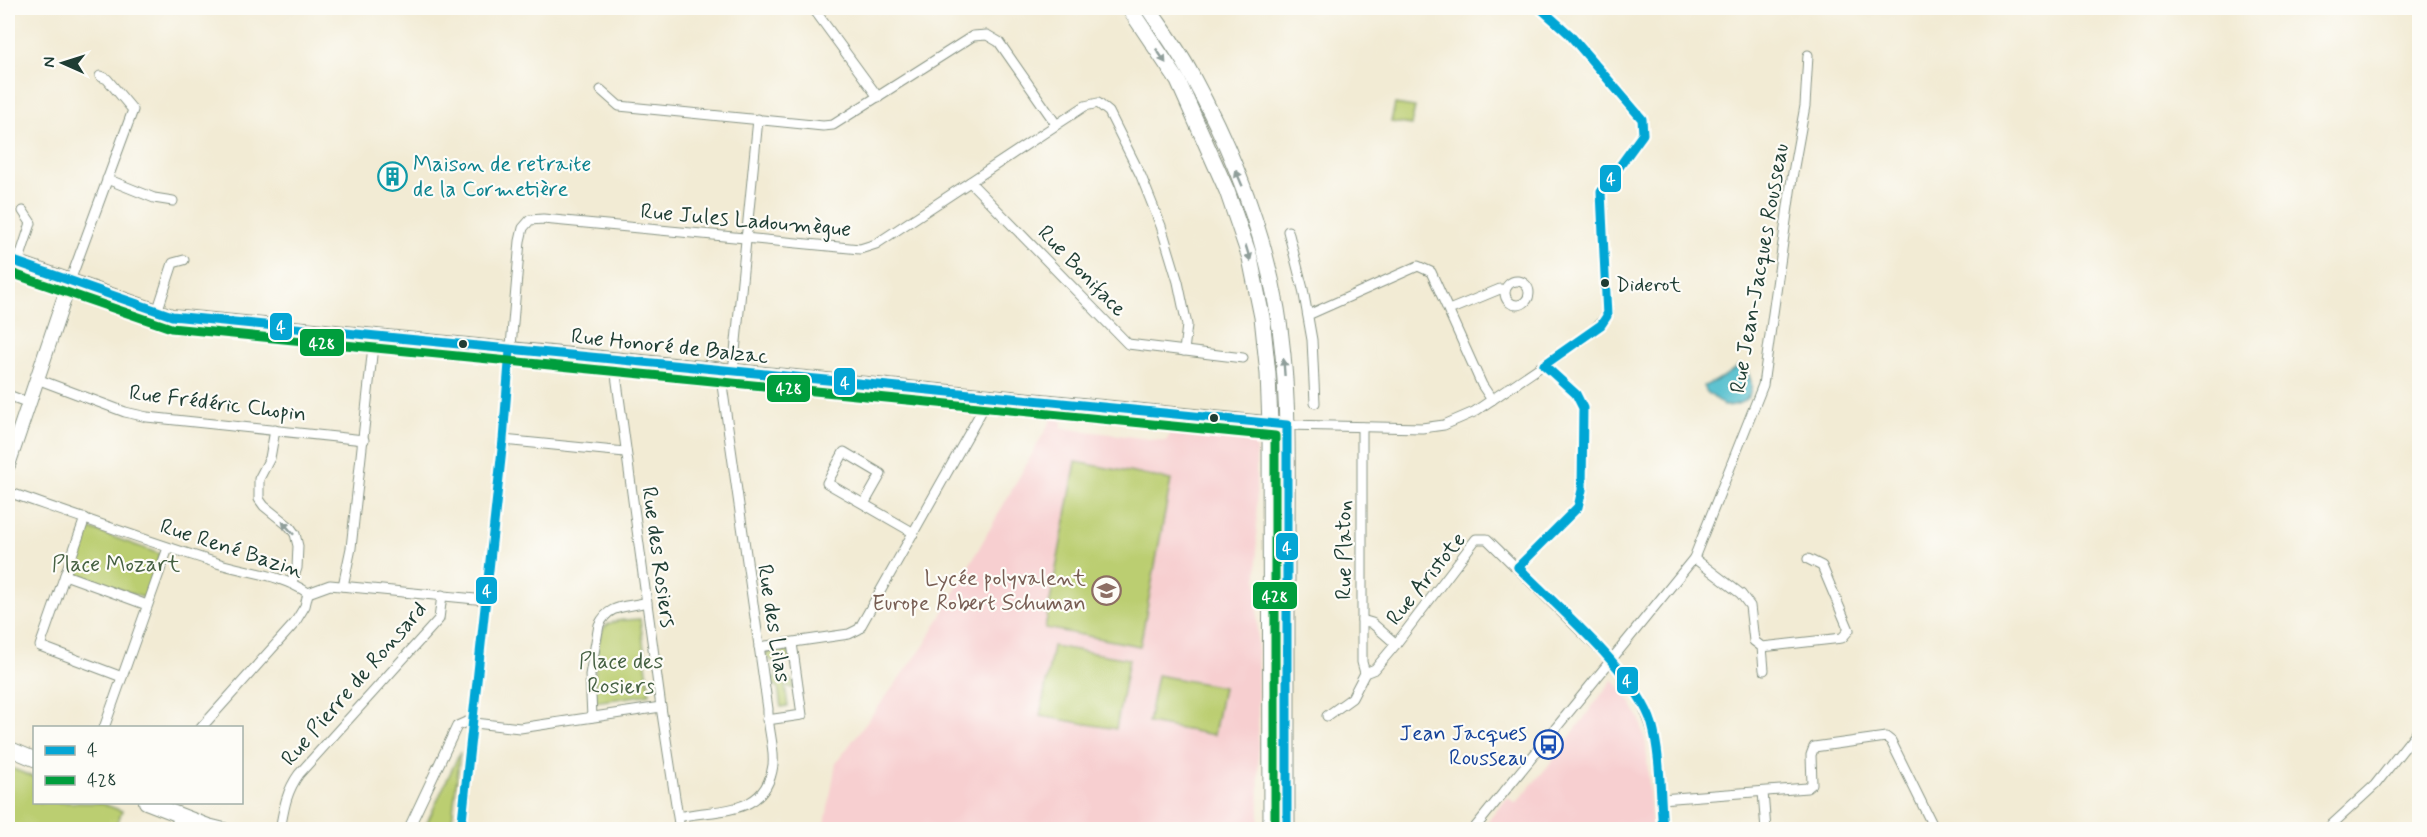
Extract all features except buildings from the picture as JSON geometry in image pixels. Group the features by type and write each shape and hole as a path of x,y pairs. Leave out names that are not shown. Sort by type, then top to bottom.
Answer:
{"main road":[{"path":"1129,8 1178,81 1227,191 1250,258 1262,317 1270,424 1271,830"},
{"path":"1148,8 1192,75 1245,192 1264,254 1277,308 1284,357 1287,425 1287,830"}],"street":[{"path":"813,8 878,97"},
{"path":"1287,425 1422,428 1444,425 1474,412 1601,325 1608,316 1601,192 1643,134 1644,125 1642,118 1569,34 1540,8"},
{"path":"601,90 619,106 823,126 833,125 973,36 987,35 999,42 1056,124"},
{"name":"Rue Jean-Jacques Rousseau","path":"1473,830 1694,558 1762,385 1792,178 1805,106 1808,56"},
{"path":"8,465 70,281 133,110 107,79 100,76"},
{"name":"Rue Jules Ladoumègue","path":"510,350 520,241 523,228 530,220 543,219 860,249 876,244 1085,106 1098,103 1109,112 1141,176 1157,216 1178,282 1187,324 1184,351"},
{"name":"Rue des Lilas","path":"679,817 730,810 746,805 760,793 768,781 773,764 727,371 746,240 758,119"},
{"path":"107,179 154,198 173,201"},
{"name":"Rue Boniface","path":"970,182 1128,344 1244,358"},
{"path":"13,261 31,223 23,212"},
{"path":"1288,231 1303,289 1312,340 1315,404"},
{"path":"156,312 173,263 184,260"},
{"name":"Rue Honoré de Balzac","path":"13,261 156,312 184,318 989,398 1287,425"},
{"path":"1308,315 1419,267 1431,272 1482,386 1492,400"},
{"path":"1449,310 1500,289 1505,290"},
{"path":"343,585 351,548 374,337"},
{"path":"461,830 503,440 510,350"},
{"name":"Rue des Rosiers","path":"614,360 625,452 680,830"},
{"path":"1518,567 1578,507 1582,490 1583,408 1576,394 1544,365"},
{"name":"Rue Frédéric Chopin","path":"37,379 125,412 147,417 364,440"},
{"path":"8,395 29,403"},
{"path":"759,647 849,634 859,629 989,398"},
{"name":"Rue Platon","path":"1362,427 1362,663 1365,673"},
{"path":"275,430 270,458 260,479 259,499 264,507 290,527 295,534 298,546 292,582"},
{"path":"503,440 625,452"},
{"path":"864,504 881,474 844,452 827,483 914,533"},
{"name":"Rue René Bazin","path":"8,492 168,548 233,568 292,582 308,593 330,585 343,585 486,600"},
{"path":"85,519 40,646 122,677"},
{"name":"Rue Aristote","path":"1328,716 1352,698 1365,673 1375,669 1396,644 1476,539 1487,539 1610,660 1628,680 1645,706 1652,725 1663,830"},
{"path":"105,726 168,548"},
{"path":"1694,558 1741,594 1750,606 1754,641 1762,647 1842,638 1849,630 1822,566 1808,559"},
{"path":"65,574 147,605"},
{"path":"203,726 294,624 305,606 308,593"},
{"name":"Rue Pierre de Ronsard","path":"280,830 284,803 290,786 439,619 442,595"},
{"path":"592,717 590,675 599,625 603,617 613,608 647,602"},
{"path":"1362,620 1372,623 1396,644"},
{"path":"767,720 802,715 792,643"},
{"path":"1762,647 1764,670"},
{"path":"408,830 457,726 466,722 520,728 661,707"},
{"path":"2326,830 2375,785 2420,728"},
{"path":"1661,799 1807,788 1812,784 1811,755 1814,747 1886,737 1891,741 1932,824 1931,830"},
{"path":"8,748 33,759"},
{"path":"1763,792 1766,830"},
{"path":"151,804 210,828 224,830"},
{"path":"174,830 179,816"}],"shaded area":[{"name":"Lycée polyvalent Europe Robert Schuman","path":"1054,415 1062,416 1062,428 1166,441 1174,428 1256,436 1259,828 824,830 836,763 924,646"},
{"path":"1613,679 1630,701 1640,720 1646,744 1652,829 1488,830 1484,826 1507,797 1516,803 1548,766"}],"green space":[{"path":"1395,104 1415,107 1411,125 1391,122"},
{"path":"1076,462 1171,480 1140,646 1045,628"},
{"name":"Place Mozart","path":"88,528 160,554 145,598 72,573"},
{"name":"Place des Rosiers","path":"640,619 650,694 595,702 597,649 602,630 614,622"},
{"path":"1053,646 1129,659 1116,729 1040,716"},
{"path":"789,650 791,662 782,659 785,677 793,681 794,689 785,685 788,706 781,707 778,687 770,683 769,675 777,679 775,663 766,657 765,653"},
{"path":"1157,675 1223,687 1214,735 1148,723"},
{"path":"460,752 451,829 424,829"},
{"path":"8,767 33,777 33,804 104,804 122,811 115,829 8,829"}],"water":[{"path":"1740,365 1744,366 1751,381 1750,394 1741,402 1724,406 1707,392 1704,386"}],"transit line":[{"name":"4","path":"1540,8 1569,34 1642,119 1643,134 1601,192 1607,316 1601,325 1544,365"},
{"name":"4","path":"8,259 172,316 1287,425 1287,830"},
{"name":"428","path":"8,272 171,328 1275,436 1275,830"},
{"name":"4","path":"461,830 503,440 510,350"},
{"name":"4","path":"1518,567 1578,507 1582,490 1583,408 1576,394 1544,365"},
{"name":"4","path":"1518,567 1594,641 1630,684 1643,704 1652,724 1657,750 1663,830"}],"place":[{"name":"Maison de retraite de la Cormetière","path":"392,176"},
{"name":"Diderot","path":"1605,283"},
{"name":"Lycée polyvalent Europe Robert Schuman","path":"1107,590"},
{"name":"Jean Jacques Rousseau","path":"1548,745"}]}
